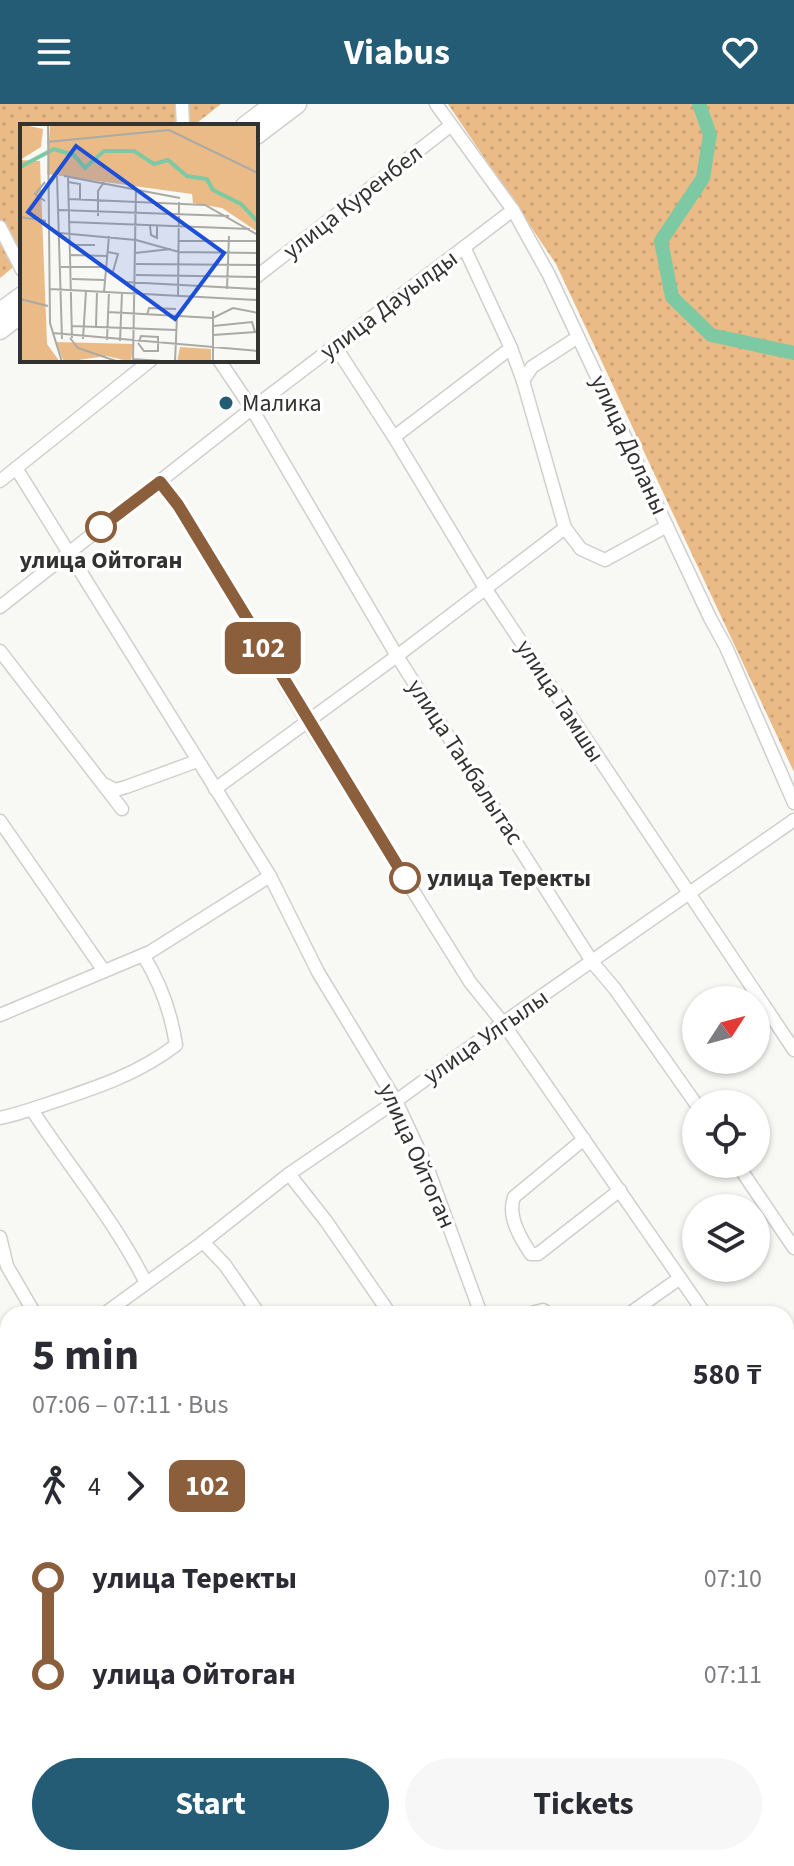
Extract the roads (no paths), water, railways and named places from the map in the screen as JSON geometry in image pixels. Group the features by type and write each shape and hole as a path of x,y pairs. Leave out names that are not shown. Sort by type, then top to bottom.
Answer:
{"highway":[{"path":"248,124 274,104"},
{"path":"258,133 297,104"},
{"path":"7,318 20,299"}],"street":[{"path":"182,104 183,124"},
{"name":"улица Доланы","path":"436,104 513,210 568,313 726,647 794,803"},
{"name":"улица Куренбел","path":"258,275 450,126"},
{"name":"улица Дауылды","path":"0,607 513,210"},
{"path":"0,227 20,266"},
{"path":"464,247 523,381 565,528 581,549 605,560 667,526"},
{"path":"523,381 532,367 578,337"},
{"name":"улица Тамшы","path":"335,346 485,588 794,1050"},
{"path":"394,437 511,348"},
{"path":"0,481 148,362"},
{"name":"улица Танбалытас","path":"220,362 252,409 397,656 593,963 686,1090"},
{"name":"улица Ойтоган","path":"16,468 270,876 318,972 396,1101 429,1172 478,1306"},
{"path":"160,482 199,539 307,721 470,982 503,1023 699,1306"},
{"path":"215,789 565,528"},
{"path":"0,651 122,809"},
{"path":"103,784 115,790 197,761"},
{"name":"улица Улгылы","path":"123,1306 146,1283 289,1174 794,820"},
{"path":"0,821 104,971"},
{"path":"1,1015 143,955 270,876"},
{"path":"0,1118 112,1083 157,1060 176,1045 159,980 143,955"},
{"path":"32,1110 74,1174 121,1235 146,1283"},
{"path":"584,1139 514,1197 510,1207 522,1241 531,1254 538,1254 620,1190"},
{"path":"289,1174 326,1221 384,1306"},
{"path":"746,1178 794,1248"},
{"path":"0,1237 7,1266 30,1306"},
{"path":"203,1242 225,1265 253,1306"},
{"path":"640,1306 680,1278"}],"waterway":[{"path":"699,104 710,135 703,178 661,241 672,297 711,335 794,353"}],"place":[{"name":"Малика","path":"226,403"},
{"name":"улица Ойтоган","path":"101,527"},
{"name":"улица Теректы","path":"405,878"}]}
